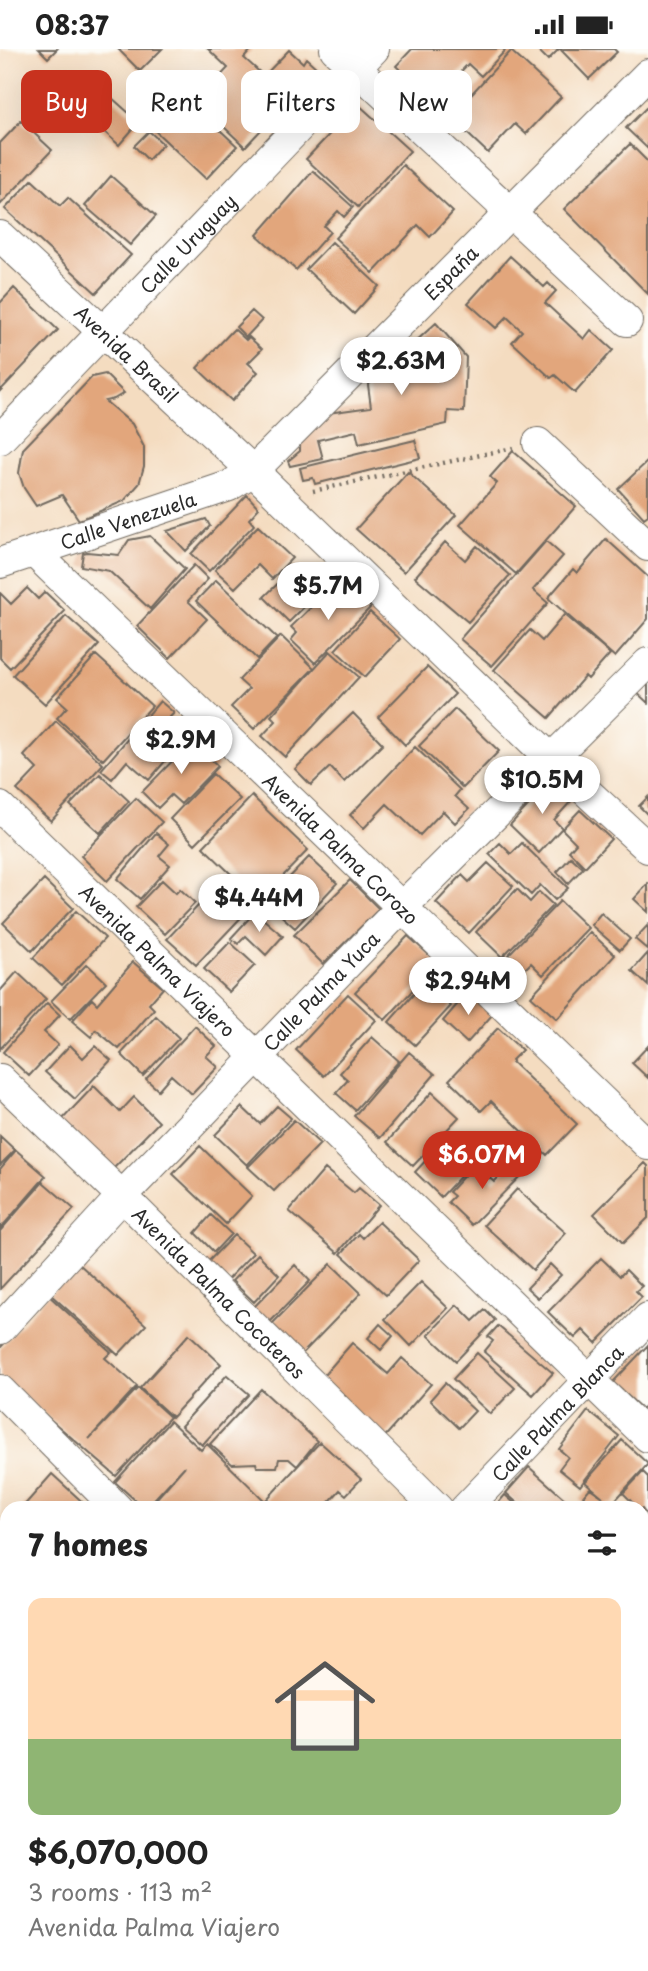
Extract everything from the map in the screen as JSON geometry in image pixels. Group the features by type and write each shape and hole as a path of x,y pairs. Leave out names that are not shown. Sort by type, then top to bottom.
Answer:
{"street":[{"path":"355,55 510,213 628,321"},
{"name":"Calle Uruguay","path":"0,439 104,332 355,55"},
{"name":"España","path":"253,471 648,74"},
{"name":"Avenida Brasil","path":"0,236 253,471 551,759 648,848"},
{"path":"538,443 648,546"},
{"name":"Calle Venezuela","path":"0,563 229,486 253,471"},
{"name":"Avenida Palma Corozo","path":"34,551 648,1145"},
{"name":"Calle Palma Yuca","path":"0,1329 122,1196 403,906 648,663"},
{"name":"Avenida Palma Viajero","path":"0,807 648,1437"},
{"name":"Avenida Palma Cocoteros","path":"0,1079 430,1501"},
{"name":"Calle Palma Blanca","path":"473,1501 648,1318"},
{"path":"0,1390 110,1501"}],"path":[{"path":"305,493 538,443"}],"building":[{"path":"39,49 57,49 48,58"},
{"path":"118,49 162,49 141,70"},
{"path":"208,49 252,49 244,58 257,70 241,70 241,133 258,133 245,147 227,130 228,68"},
{"path":"412,49 505,51 481,76 468,64 462,70 400,70 396,66"},
{"path":"537,49 559,49 548,60"},
{"path":"560,49 614,49 617,52 589,79"},
{"path":"289,50 303,63 306,58 318,69 270,70"},
{"path":"511,51 561,97 526,134 515,124 488,153 467,133 472,133 472,93"},
{"path":"112,98 126,110 126,133 129,133 119,145 106,133 112,133"},
{"path":"360,106 374,118 374,133 390,133 410,151 358,207 306,159 331,133 360,133"},
{"path":"646,108 648,110 648,149 626,128"},
{"path":"21,121 21,133 34,133 52,150 0,205 0,143"},
{"path":"147,133 151,133 163,144 148,160 134,146"},
{"path":"157,133 223,133 237,146 206,179"},
{"path":"630,144 648,162 648,294 564,209"},
{"path":"403,165 453,212 430,237 418,225 373,273 335,238"},
{"path":"313,171 353,207 344,217 338,211 324,226 330,232 296,270 257,235"},
{"path":"111,176 156,216 130,245 85,206"},
{"path":"32,180 60,206 68,198 131,255 96,293 5,209"},
{"path":"332,242 379,286 354,314 306,269"},
{"path":"510,256 544,287 548,283 556,291 545,303 584,339 591,330 613,350 575,393 555,375 551,378 512,342 522,331 507,317 496,328 468,303"},
{"path":"14,288 58,330 0,391 0,303"},
{"path":"252,311 262,320 246,337 236,327"},
{"path":"436,323 466,357 464,412 448,411 447,424 359,444 356,431 318,440 323,459 290,466 288,461 300,451 300,443 328,413 371,407 368,385"},
{"path":"234,329 246,340 249,337 262,349 248,363 258,372 232,401 197,368"},
{"path":"105,374 124,393 105,401 132,424 144,447 144,466 139,484 124,501 79,520 62,495 36,506 24,488 19,473 23,449 92,377"},
{"path":"415,440 420,458 315,484 313,478 303,480 300,468"},
{"path":"513,451 576,506 516,574 460,525 497,483 490,477"},
{"path":"648,461 648,515 644,518 618,489"},
{"path":"408,472 456,515 404,572 356,529"},
{"path":"247,495 259,508 249,519 254,525 209,571 191,554"},
{"path":"206,519 210,526 186,551 167,531"},
{"path":"258,526 292,558 272,579 258,565 235,588 215,570"},
{"path":"150,536 185,569 150,609 109,571 81,566 83,553 119,555 129,540"},
{"path":"606,539 648,577 648,619 615,657 548,598 573,569 577,573"},
{"path":"546,541 563,556 533,590 548,603 492,666 460,639"},
{"path":"445,542 465,560 477,546 510,575 468,622 415,577"},
{"path":"194,565 208,579 188,601 207,619 170,658 137,626"},
{"path":"294,568 319,592 289,622 264,597"},
{"path":"216,580 277,638 257,659 196,601"},
{"path":"332,587 343,598 353,589 371,607 315,663 291,640 297,633 291,627"},
{"path":"27,588 38,599 45,592 65,611 10,668 0,658 0,593 11,604"},
{"path":"370,612 400,639 365,677 335,650"},
{"path":"564,615 610,654 588,679 585,676 549,718 494,670 530,630 542,641"},
{"path":"66,616 99,645 45,704 13,675"},
{"path":"281,636 314,668 254,729 231,707 249,689 239,680"},
{"path":"330,651 359,677 285,757 262,736 276,721 271,716"},
{"path":"96,655 152,706 103,760 57,718 67,707 57,698"},
{"path":"427,667 455,694 405,745 378,717"},
{"path":"648,675 648,703 634,690"},
{"path":"160,701 174,713 165,722 184,739 149,780 127,761 112,779 101,770"},
{"path":"455,709 499,751 463,788 419,746"},
{"path":"353,713 383,744 344,782 330,767 311,785 295,769"},
{"path":"56,721 103,764 51,821 17,790 37,769 24,756"},
{"path":"192,741 218,766 181,804 171,795 158,808 142,792"},
{"path":"415,747 460,790 455,796 469,809 455,823 443,811 420,835 387,804 364,828 350,815"},
{"path":"100,774 129,801 100,833 70,805"},
{"path":"213,774 240,799 195,844 170,819"},
{"path":"553,779 573,799 554,820 562,828 539,853 510,825"},
{"path":"252,796 308,850 259,901 203,847"},
{"path":"648,797 648,815 639,806"},
{"path":"136,798 162,822 107,881 81,856"},
{"path":"580,810 611,839 585,867 569,851 576,843 562,829"},
{"path":"156,833 169,844 159,856 170,865 140,899 117,879"},
{"path":"500,843 511,854 522,843 568,888 555,900 540,885 531,895 489,854"},
{"path":"309,857 337,883 295,928 266,902"},
{"path":"571,857 583,868 568,884 557,872"},
{"path":"488,863 513,886 469,933 436,903 462,875 469,882"},
{"path":"44,880 73,908 32,951 3,923"},
{"path":"162,880 176,893 180,889 195,903 165,934 136,907"},
{"path":"350,880 379,909 323,964 294,935"},
{"path":"648,884 648,912 634,899"},
{"path":"214,889 228,902 235,895 250,908 196,965 167,939"},
{"path":"517,889 530,902 539,892 553,905 502,957 476,932"},
{"path":"560,901 588,928 543,975 531,963 524,970 508,955"},
{"path":"76,911 105,938 62,985 33,958"},
{"path":"255,912 283,936 266,955 246,936 238,944 231,938"},
{"path":"601,913 630,939 620,950 591,925"},
{"path":"648,925 648,950 635,939"},
{"path":"590,932 615,955 557,1019 531,996"},
{"path":"408,936 438,963 385,1020 355,992"},
{"path":"230,942 255,965 229,992 204,969"},
{"path":"648,953 648,986 632,971"},
{"path":"133,962 163,988 149,1004 154,1009 119,1049 96,1030 91,1037 72,1021 92,999 97,1004"},
{"path":"87,964 106,982 70,1019 51,1001"},
{"path":"440,964 456,978 439,996 451,1006 415,1045 389,1022"},
{"path":"17,972 46,999 0,1049 0,991"},
{"path":"468,992 493,1014 467,1043 443,1021"},
{"path":"348,994 376,1020 324,1076 296,1050"},
{"path":"47,1003 60,1015 44,1032 58,1045 29,1076 3,1052"},
{"path":"156,1016 179,1038 143,1076 121,1054"},
{"path":"195,1026 216,1046 206,1056 218,1067 192,1094 171,1075 158,1090 146,1079"},
{"path":"498,1028 522,1050 511,1061 577,1124 547,1155 491,1101 481,1111 449,1080"},
{"path":"372,1037 399,1061 355,1110 336,1093 348,1080 340,1073"},
{"path":"70,1045 83,1058 95,1046 111,1060 75,1099 45,1072"},
{"path":"648,1046 648,1078 632,1063"},
{"path":"409,1052 435,1074 380,1138 354,1116"},
{"path":"94,1086 120,1112 134,1097 159,1122 109,1173 58,1124"},
{"path":"432,1092 459,1117 413,1166 387,1142"},
{"path":"277,1106 291,1118 247,1165 215,1135 242,1107 260,1124"},
{"path":"294,1120 320,1144 274,1191 248,1167"},
{"path":"0,1136 15,1150 0,1165"},
{"path":"444,1141 470,1166 441,1197 415,1172"},
{"path":"200,1146 252,1196 226,1224 173,1174"},
{"path":"16,1150 46,1176 0,1229 0,1169"},
{"path":"517,1158 528,1168 472,1225 448,1202 454,1196 449,1192 472,1167 476,1172 479,1168 494,1182"},
{"path":"645,1163 648,1166 648,1218 623,1243 594,1214"},
{"path":"325,1169 354,1193 359,1188 379,1205 338,1253 289,1211"},
{"path":"43,1182 74,1209 0,1289 0,1231"},
{"path":"517,1189 566,1233 533,1270 484,1225"},
{"path":"211,1215 231,1234 214,1252 195,1233"},
{"path":"379,1222 419,1260 386,1295 341,1254 359,1234 363,1238"},
{"path":"234,1235 253,1253 221,1286 202,1268"},
{"path":"258,1254 279,1275 254,1302 232,1281"},
{"path":"601,1258 620,1276 626,1270 642,1286 636,1291 642,1297 596,1343 583,1330 575,1338 548,1312"},
{"path":"78,1263 146,1325 118,1355 50,1294"},
{"path":"331,1264 361,1293 301,1355 270,1326"},
{"path":"550,1264 561,1275 538,1298 527,1288"},
{"path":"295,1265 310,1281 268,1324 252,1309"},
{"path":"421,1282 448,1308 411,1346 385,1319"},
{"path":"48,1295 111,1352 105,1358 137,1386 89,1439 138,1388 170,1417 116,1476 0,1376 0,1348"},
{"path":"457,1305 473,1321 485,1310 495,1320 456,1361 428,1335"},
{"path":"380,1324 393,1336 381,1350 368,1338"},
{"path":"498,1326 553,1373 533,1395 484,1352 493,1341 488,1337"},
{"path":"189,1334 221,1364 172,1417 140,1388"},
{"path":"352,1343 388,1374 402,1358 431,1384 382,1440 318,1382"},
{"path":"648,1345 648,1402 642,1409 613,1382"},
{"path":"477,1353 515,1388 490,1414 453,1379"},
{"path":"227,1375 249,1394 202,1445 181,1426"},
{"path":"445,1383 475,1411 459,1428 430,1400"},
{"path":"261,1389 317,1441 297,1466 289,1459 279,1459 277,1467 257,1467 256,1463 232,1464 210,1444"},
{"path":"588,1411 619,1436 580,1486 559,1469 568,1457 559,1449"},
{"path":"170,1421 201,1450 207,1444 265,1501 154,1501 185,1466 152,1501 136,1501 115,1482"},
{"path":"622,1440 648,1464 615,1501 581,1501 590,1488 603,1497 585,1482"},
{"path":"320,1442 361,1479 346,1495 340,1490 330,1501 266,1500"},
{"path":"529,1467 567,1501 515,1501 506,1493"},
{"path":"643,1472 648,1477 648,1501 631,1501 623,1493"},
{"path":"52,1474 81,1501 28,1501"},
{"path":"505,1495 512,1501 500,1501"}]}
